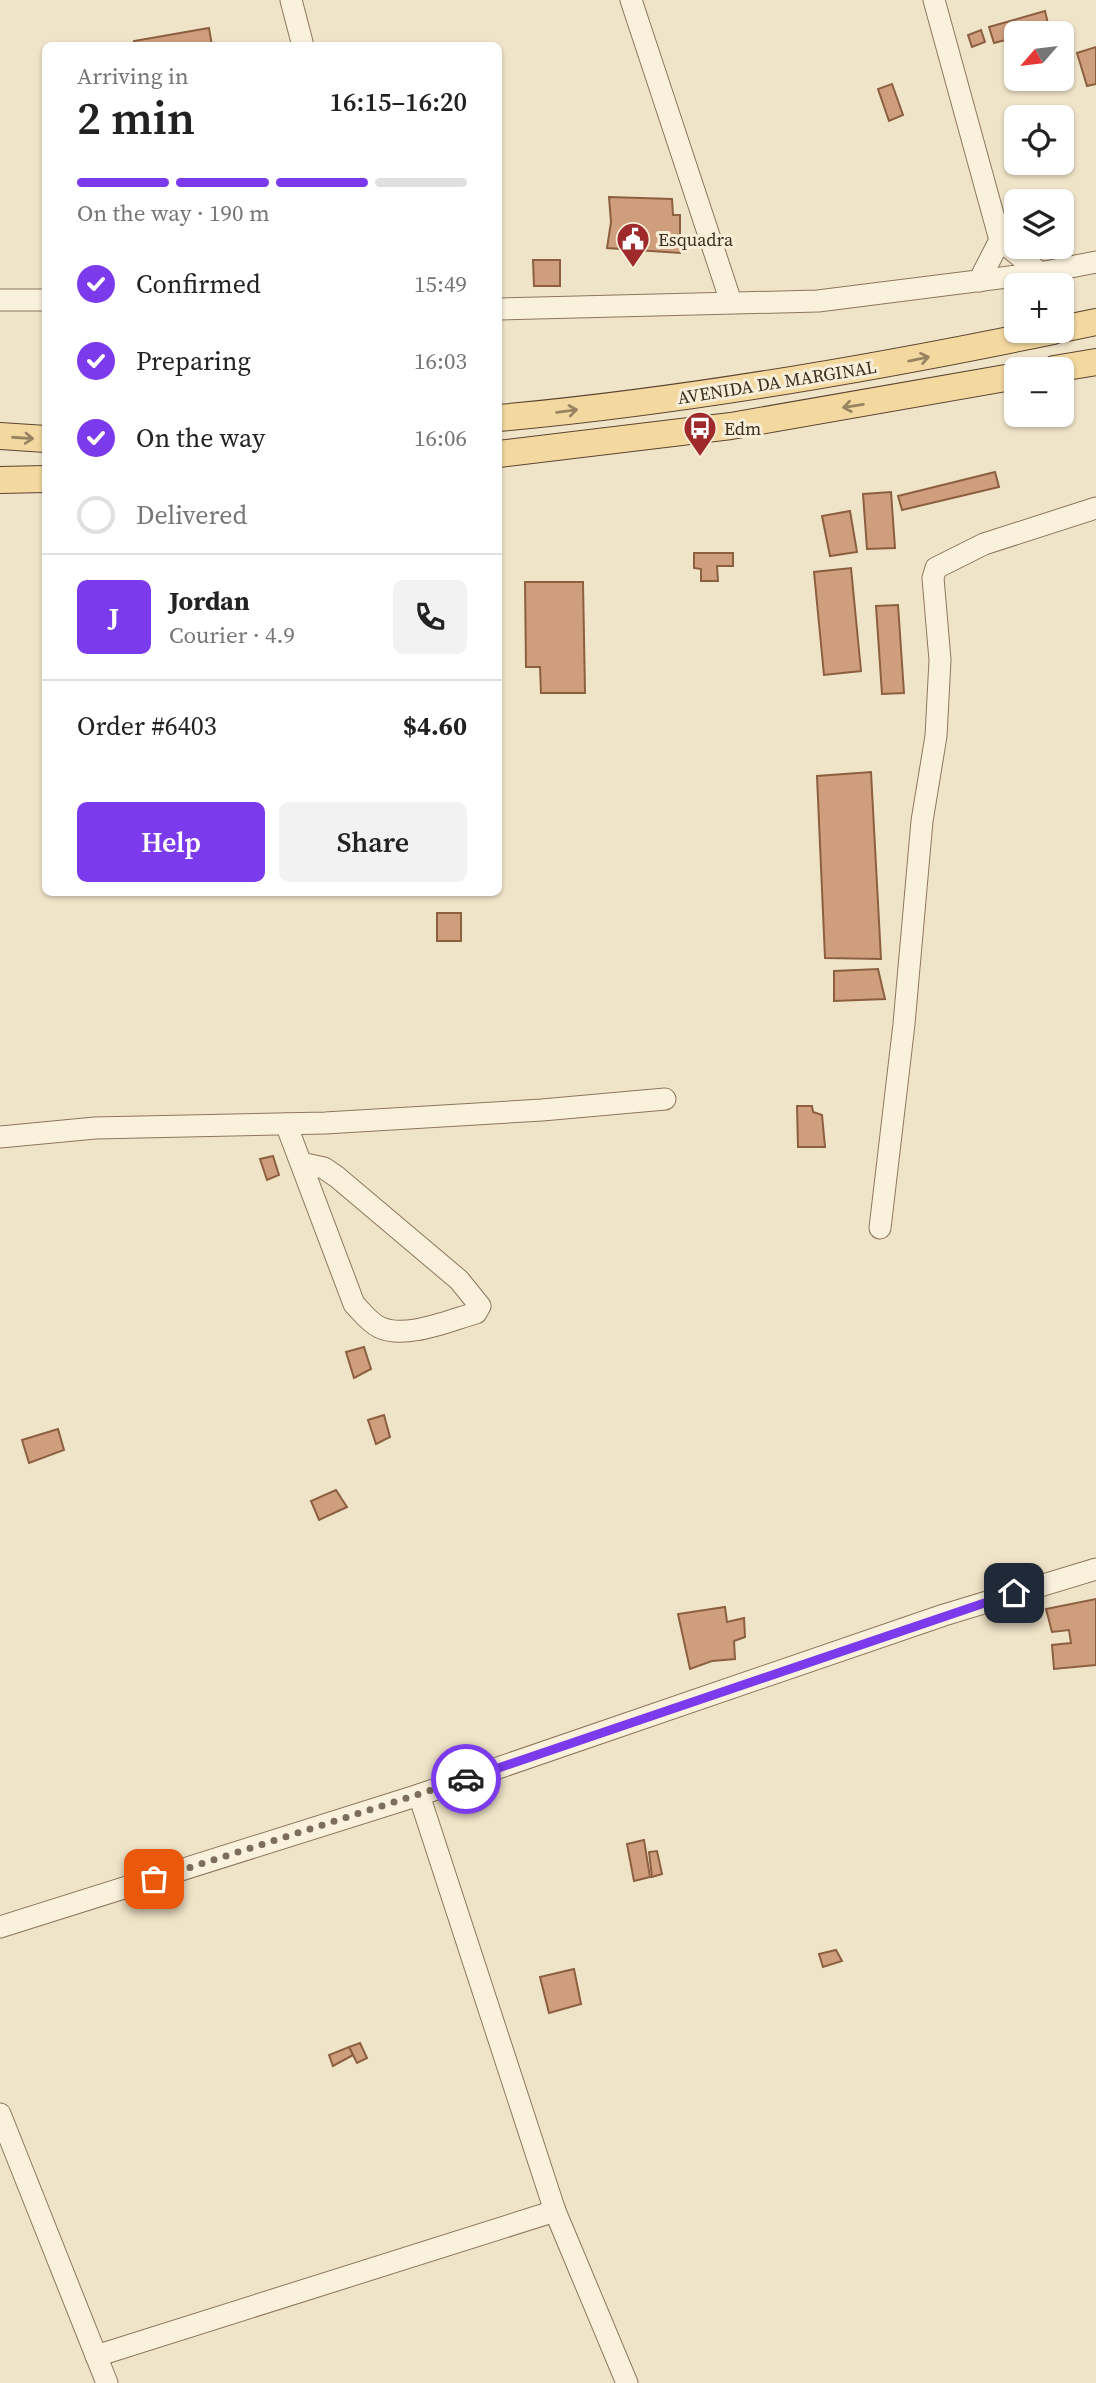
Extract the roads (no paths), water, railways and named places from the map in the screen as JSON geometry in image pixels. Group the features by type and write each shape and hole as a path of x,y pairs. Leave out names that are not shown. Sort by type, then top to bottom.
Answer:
{"main road":[{"path":"1074,327 1096,322"},
{"name":"AVENIDA DA MARGINAL","path":"502,418 683,397 880,367 1004,341"},
{"path":"1074,366 1096,362"},
{"name":"AVENIDA DA MARGINAL","path":"502,454 731,426 1004,378"},
{"path":"0,436 42,439"},
{"path":"0,480 42,479"}],"street":[{"path":"290,0 302,42"},
{"path":"632,0 731,303"},
{"path":"934,0 1000,240 1040,273 1096,262"},
{"path":"979,281 1000,240"},
{"path":"502,309 818,301 1004,278"},
{"path":"0,300 42,300"},
{"path":"880,1228 904,1024 922,821 936,736 940,660 933,578 936,568 984,544 1096,508"},
{"path":"0,1138 95,1128 286,1124 542,1110 665,1099"},
{"path":"286,1124 354,1304 366,1317 379,1327 397,1331 476,1313 480,1306 459,1280 337,1177 324,1168 301,1163"},
{"path":"0,1927 419,1795 944,1615 1096,1569"},
{"path":"419,1795 555,2211 627,2383"},
{"path":"0,2114 107,2383"},
{"path":"96,2356 555,2211"}],"place":[{"name":"Esquadra","path":"633,269"},
{"name":"Edm","path":"700,458"}]}
